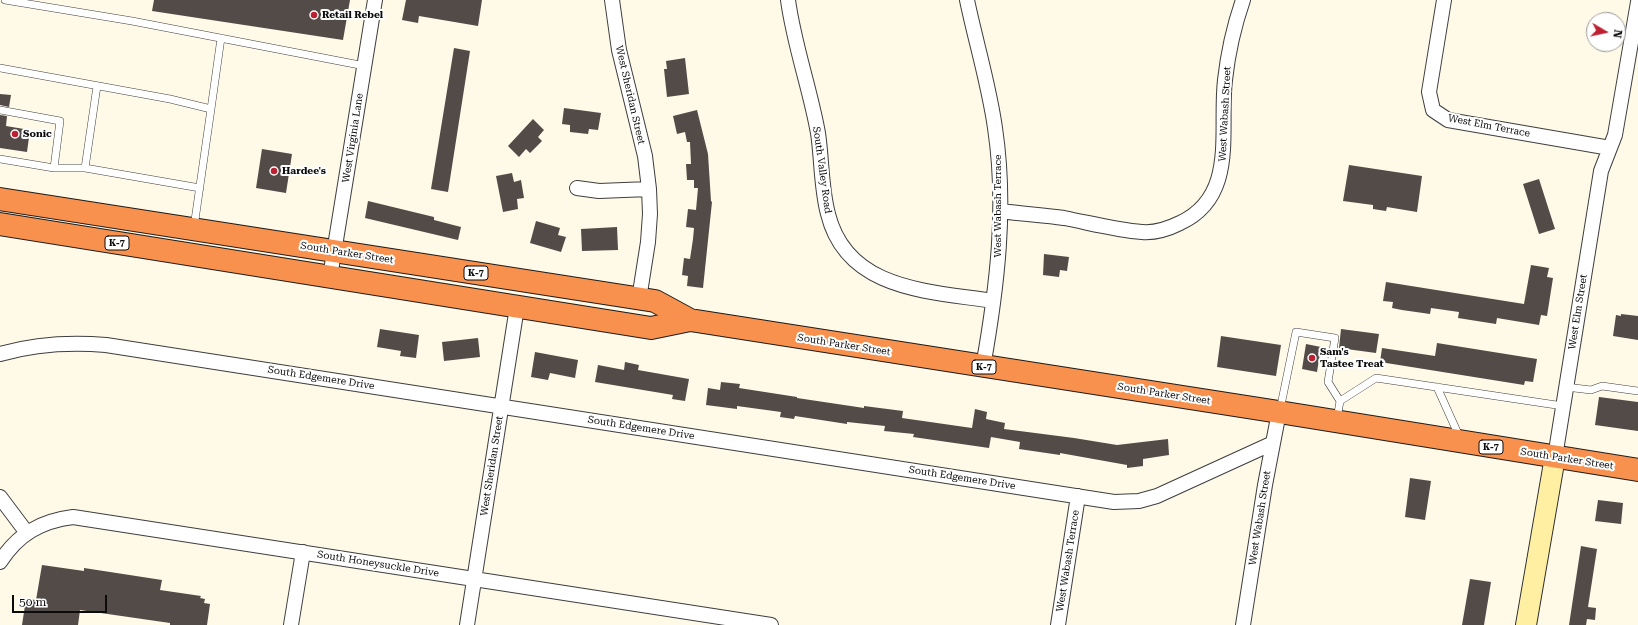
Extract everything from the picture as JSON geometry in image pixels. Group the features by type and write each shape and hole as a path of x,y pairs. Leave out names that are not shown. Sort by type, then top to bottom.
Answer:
{"highway":[{"name":"South Parker Street","path":"0,199 655,301 690,320 1638,470"},
{"name":"South Parker Street","path":"0,224 651,328 690,320"}],"street":[{"name":"West Virginia Lane","path":"330,277 375,0"},
{"name":"West Sheridan Street","path":"612,0 619,50 645,156 648,189 650,214 648,242 639,299"},
{"name":"South Valley Road","path":"788,0 798,55 814,114 828,215 837,237 857,263 875,275 895,284 993,301"},
{"name":"West Wabash Terrace","path":"967,0 995,127 1000,168 1001,211 999,262 983,367"},
{"name":"West Wabash Street","path":"1001,211 1062,218 1143,232 1168,228 1187,220 1204,206 1220,178 1223,164 1225,81 1229,50 1243,0"},
{"name":"West Elm Terrace","path":"1444,0 1429,92 1433,110 1448,120 1610,148"},
{"name":"West Elm Street","path":"1526,625 1556,457 1598,186 1601,170 1615,134 1638,2"},
{"path":"577,188 600,191 648,189"},
{"name":"West Sheridan Street","path":"467,625 517,307"},
{"name":"South Edgemere Drive","path":"0,354 22,348 52,344 106,345 1114,502 1139,501 1157,496 1273,443"},
{"name":"West Wabash Street","path":"1243,625 1279,412"},
{"name":"West Wabash Terrace","path":"1058,625 1078,496"},
{"path":"0,497 26,533"},
{"name":"South Honeysuckle Drive","path":"0,562 15,542 26,533 38,526 55,520 73,517 771,625"},
{"path":"291,625 303,552"}],"lane":[{"path":"5,0 221,38 364,66"},
{"path":"194,229 221,38"},
{"path":"0,68 170,99 211,109"},
{"path":"85,168 97,86"},
{"path":"0,110 60,121 54,168"},
{"path":"0,159 54,168 85,168 200,188"},
{"path":"1279,412 1296,332 1335,338 1328,382 1340,401 1336,422"},
{"path":"1340,401 1376,378 1563,406"},
{"path":"1566,387 1591,390 1602,386 1638,391"},
{"path":"1437,387 1462,442"}],"building":[{"path":"154,0 350,0 343,40 152,11"},
{"path":"406,0 482,0 478,26 419,16 418,23 402,20"},
{"path":"454,48 470,51 448,192 431,189"},
{"path":"685,58 689,94 667,97 664,69 667,69 666,61"},
{"path":"0,94 11,95 9,107 0,105"},
{"path":"564,108 601,113 598,130 589,129 588,134 570,132 570,125 562,124"},
{"path":"697,110 708,154 712,202 703,288 687,286 688,276 682,275 684,258 690,259 694,228 686,227 688,209 696,210 698,188 694,188 694,180 687,180 686,164 691,164 690,142 687,142 685,132 677,134 673,116"},
{"name":"Sonic","path":"0,115 7,116 6,126 30,130 27,152 0,148"},
{"path":"533,119 544,130 538,137 542,141 530,153 526,149 519,157 508,146"},
{"name":"Hardee's","path":"262,149 292,154 286,193 256,188"},
{"path":"1349,165 1422,176 1417,212 1387,207 1386,211 1373,209 1373,205 1343,201"},
{"path":"512,173 514,182 521,180 524,198 517,199 518,209 503,212 496,176"},
{"path":"1539,179 1555,229 1539,234 1523,184"},
{"path":"368,201 434,217 434,220 461,227 458,240 365,218"},
{"path":"536,221 560,228 558,235 566,237 561,252 530,243"},
{"path":"617,227 618,250 582,251 581,229"},
{"path":"1044,254 1069,257 1067,271 1060,270 1059,277 1043,275"},
{"path":"1531,265 1549,268 1547,277 1553,278 1547,316 1541,315 1539,325 1497,318 1496,324 1458,318 1459,312 1431,308 1430,314 1402,310 1392,308 1393,302 1383,301 1386,282 1524,304"},
{"path":"1621,314 1638,316 1638,340 1613,336 1616,315 1621,316"},
{"path":"380,329 419,335 416,358 400,356 401,351 377,347"},
{"path":"1341,329 1379,334 1376,353 1339,348"},
{"path":"1221,336 1281,345 1276,376 1217,367"},
{"path":"478,338 480,357 444,361 442,342"},
{"path":"1437,343 1537,359 1533,382 1525,381 1524,385 1380,362 1382,348 1435,356"},
{"name":"Sam's Tastee Treat","path":"1306,344 1321,347 1317,372 1302,369"},
{"path":"535,352 578,360 575,378 550,373 548,380 531,377"},
{"path":"625,362 639,365 638,370 689,379 685,401 672,399 673,395 595,382 598,365 624,370"},
{"path":"721,382 740,384 739,388 797,398 864,408 864,406 903,411 902,418 972,428 975,409 987,412 986,419 1005,423 1004,429 1117,445 1168,439 1169,455 1143,459 1143,466 1127,468 1127,465 1060,453 1060,455 1019,449 1020,442 991,437 989,448 913,437 914,434 884,431 885,426 847,422 847,424 795,416 794,419 780,417 781,412 737,406 737,409 706,405 708,388 720,390"},
{"path":"1599,397 1638,402 1638,431 1595,425"},
{"path":"1410,478 1431,481 1425,520 1405,517"},
{"path":"1598,500 1623,503 1621,524 1595,521"},
{"path":"1581,546 1597,549 1588,607 1596,608 1595,620 1587,619 1586,625 1569,625"},
{"path":"42,565 84,571 84,568 162,580 160,590 201,596 200,598 205,599 204,603 210,604 207,625 170,625 170,623 80,610 78,625 22,625 26,599 36,600"},
{"path":"1470,579 1491,582 1484,625 1462,625"}],"place":[{"name":"Retail Rebel","path":"314,15"},
{"name":"Sonic","path":"15,134"},
{"name":"Hardee's","path":"274,171"},
{"name":"Sam's Tastee Treat","path":"1312,358"}]}
